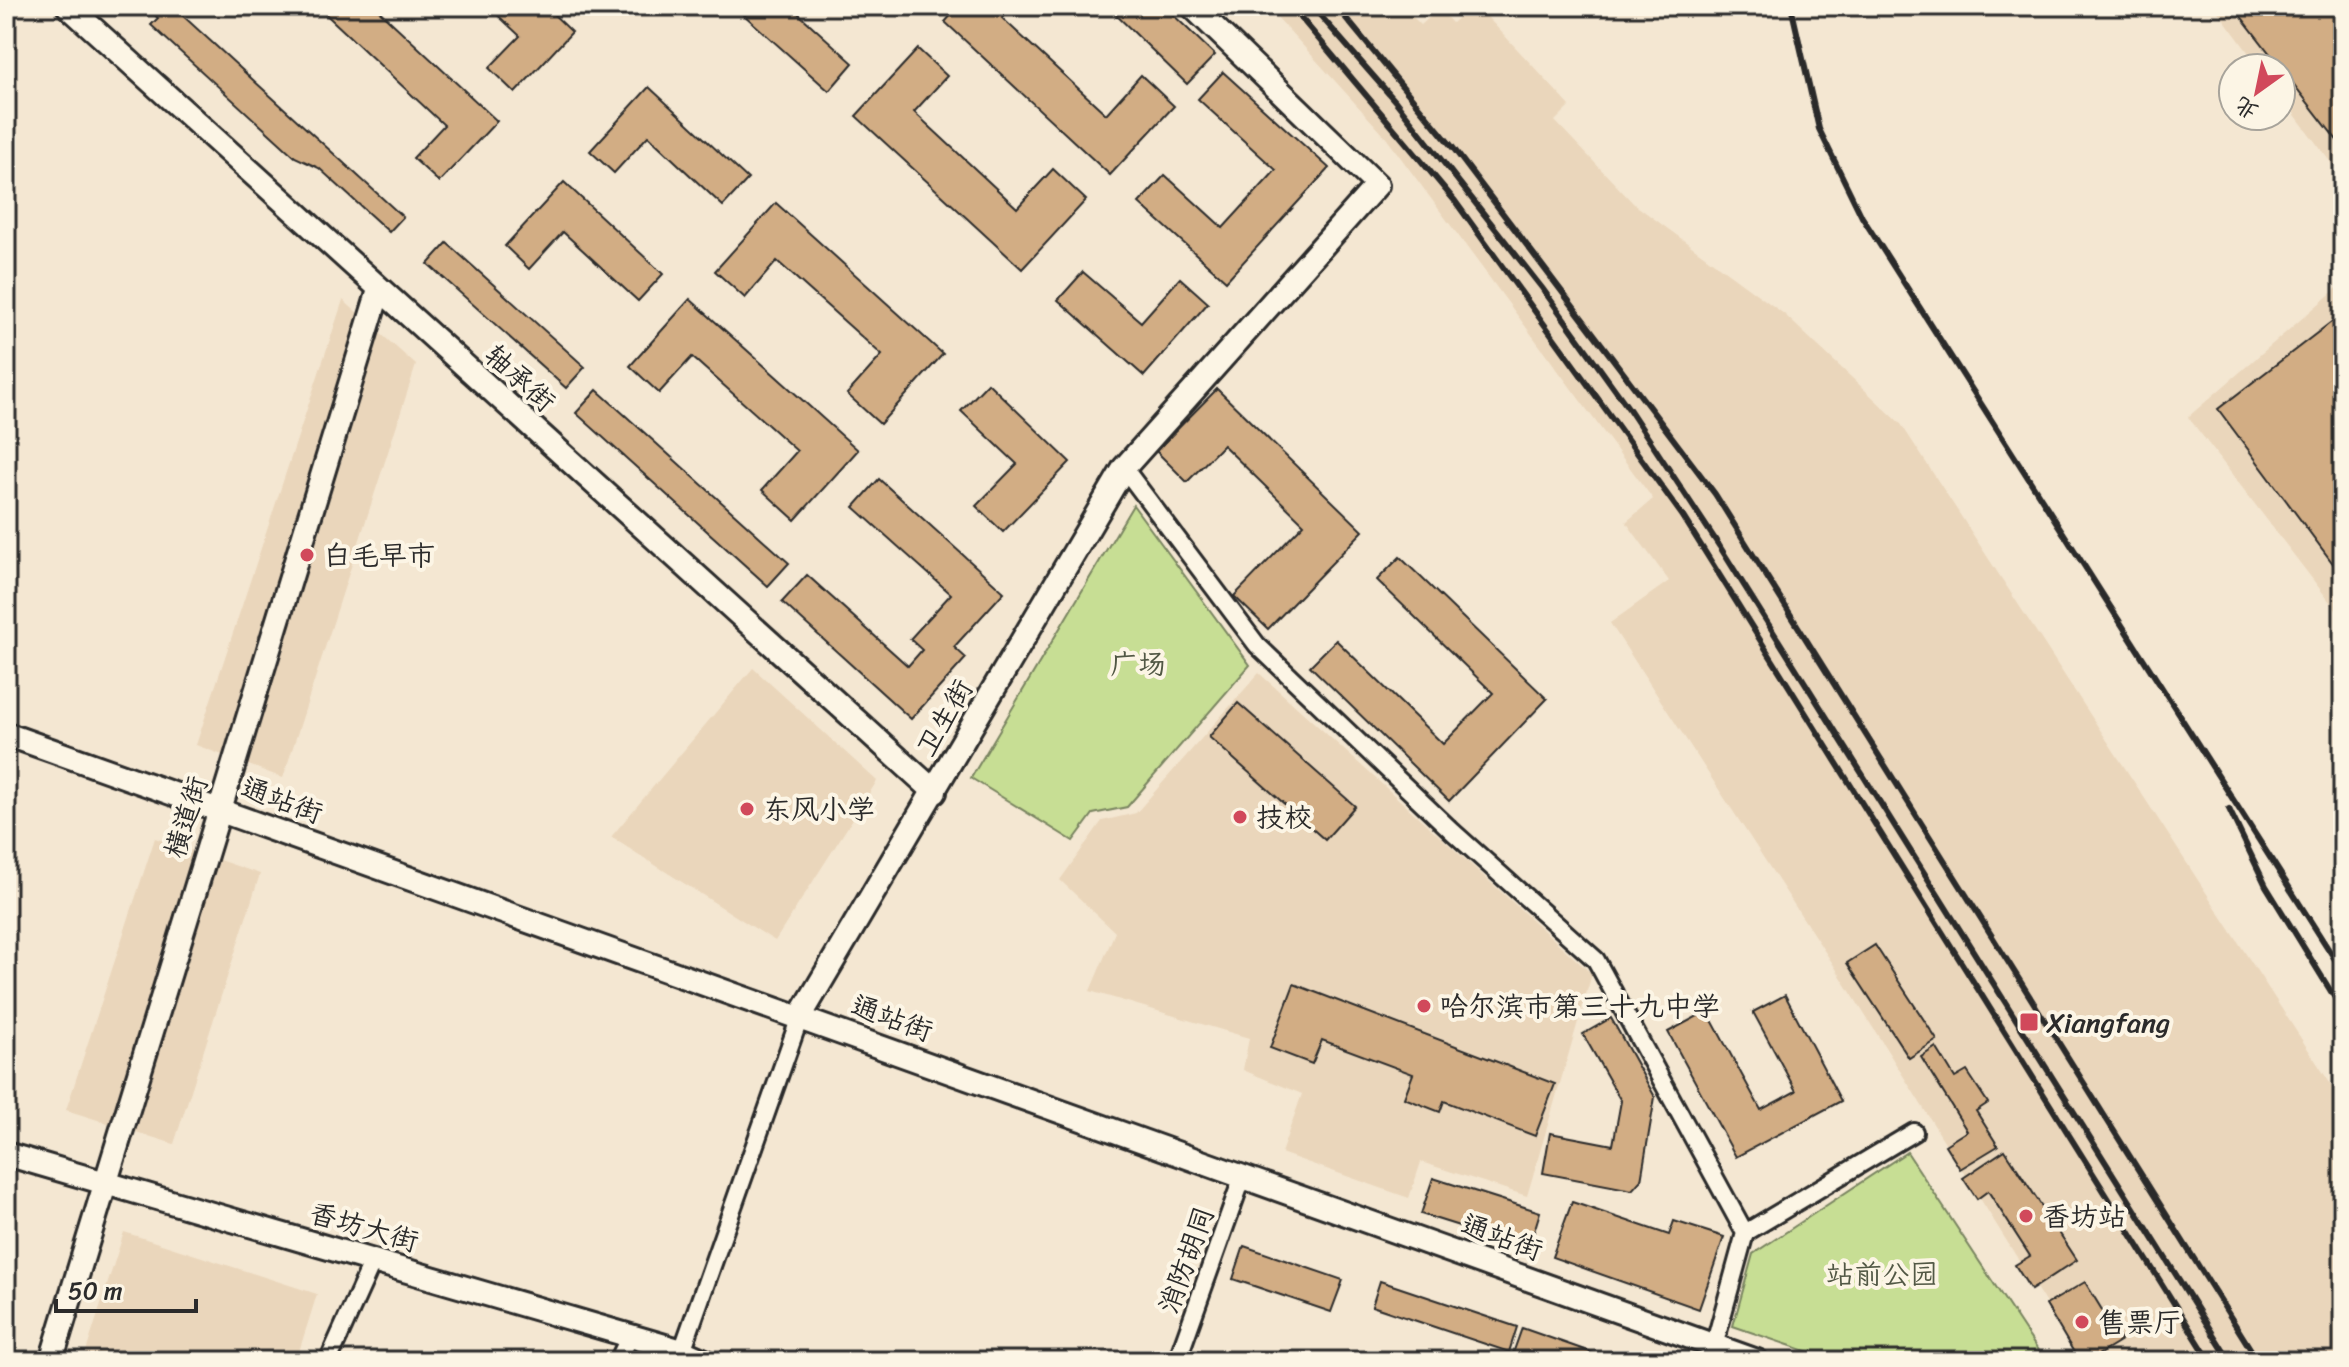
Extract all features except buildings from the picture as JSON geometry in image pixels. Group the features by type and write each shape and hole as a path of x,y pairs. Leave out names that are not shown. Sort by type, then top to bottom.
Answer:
{"street":[{"name":"轴承街","path":"68,6 935,792"},
{"name":"卫生街","path":"682,1351 800,1017 1124,468 1377,185 1192,6"},
{"name":"横道街","path":"51,1361 379,290"},
{"path":"1124,468 1257,645 1453,832 1596,960 1745,1233"},
{"name":"通站街","path":"6,734 1757,1361"},
{"path":"1714,1346 1745,1233 1914,1132"},
{"name":"香坊大街","path":"6,1154 682,1351 705,1361"},
{"name":"消防胡同","path":"1177,1361 1243,1176"},
{"path":"328,1361 373,1261"},
{"path":"618,1361 630,1336"}],"shaded area":[{"path":"1267,6 1402,6 1421,25 1439,9 1452,23 1471,6 1477,6 1570,106 1555,121 1634,204 1784,314 1901,424 2343,1103 2343,1361 2082,1361 1833,964 1610,623 1669,581 1626,522 1653,499 1384,135"},
{"path":"2214,6 2343,6 2343,179 2297,117 2297,52 2248,52"},
{"path":"2343,283 2343,619 2188,417"},
{"name":"白毛早市","path":"343,300 416,365 283,778 196,745"},
{"name":"东风小学","path":"753,668 877,781 775,941 611,837"},
{"path":"1259,673 1592,974 1527,1196 1421,1162 1409,1198 1281,1153 1302,1094 1243,1070 1249,1038 1090,991 1115,932 1060,880 1102,821 1136,813"},
{"path":"155,838 260,874 174,1144 66,1110"},
{"path":"124,1232 317,1294 296,1361 83,1361"}],"green space":[{"name":"广场","path":"1133,505 1250,665 1127,807 1093,814 1073,841 971,778"},
{"name":"站前公园","path":"1907,1152 2045,1361 1835,1361 1733,1326 1753,1254"}],"railway":[{"path":"1291,6 1455,201 1682,515 2210,1361"},
{"path":"1312,6 1396,102 1542,288 1629,409 1720,547 2230,1361"},
{"path":"1336,6 1454,149 1715,494 2258,1361"},
{"path":"1791,6 1819,129 1862,217 2343,972"},
{"path":"2229,809 2266,886 2343,1011"}],"place":[{"name":"白毛早市","path":"307,555"},
{"name":"东风小学","path":"747,809"},
{"name":"技校","path":"1240,817"},
{"name":"哈尔滨市第三十九中学","path":"1424,1006"},
{"name":"Xiangfang","path":"2029,1022"},
{"name":"香坊站","path":"2026,1216"},
{"name":"售票厅","path":"2082,1322"}]}
